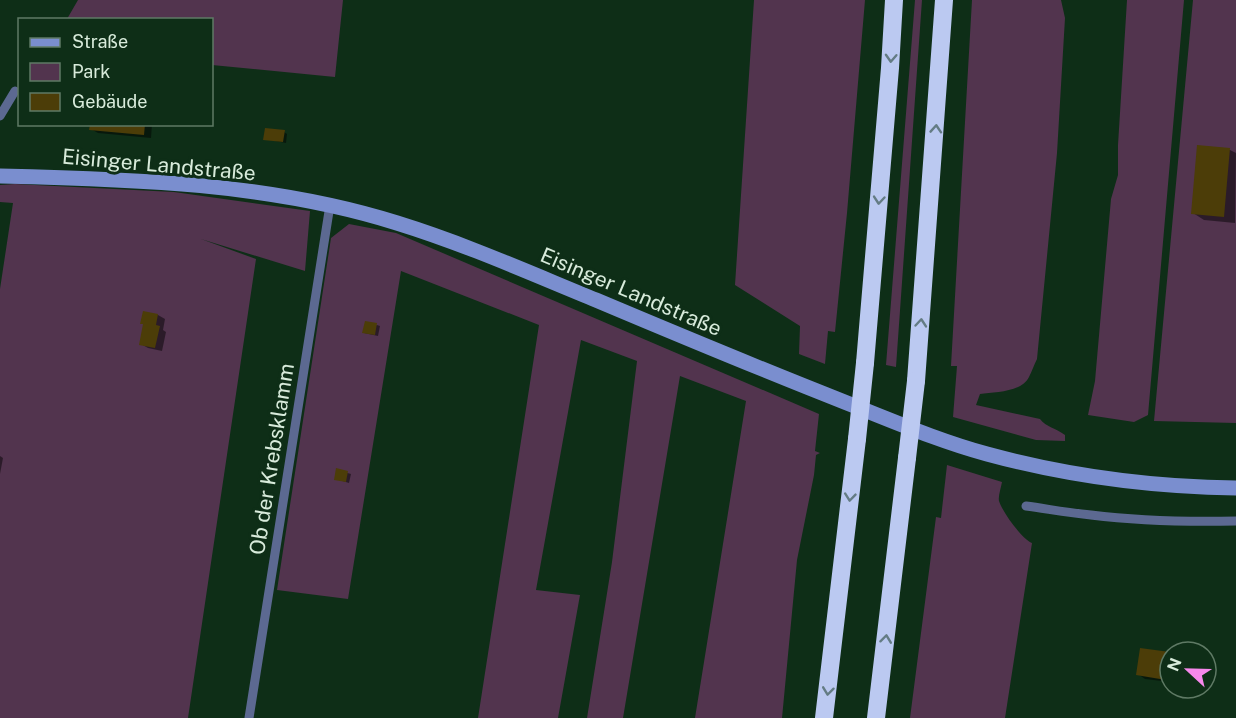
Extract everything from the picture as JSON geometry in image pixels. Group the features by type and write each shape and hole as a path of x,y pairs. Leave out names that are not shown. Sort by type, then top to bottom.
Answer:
{"highway":[{"path":"824,718 865,363 890,78 894,0"},
{"path":"876,718 916,381 944,0"}],"main road":[{"name":"Eisinger Landstraße","path":"0,176 106,179 190,185 330,205 396,222 526,271 803,386 952,444 1026,464 1101,478 1157,484 1236,488"}],"lane":[{"path":"0,116 15,91"},
{"name":"Ob der Krebsklamm","path":"249,718 330,205"},
{"path":"1026,506 1139,520 1236,521"}],"green space":[{"path":"78,0 343,0 335,77 213,65 213,18 68,18"},
{"path":"754,0 865,0 835,332 828,331 825,364 799,354 800,326 735,285"},
{"path":"915,0 922,0 896,367 886,365"},
{"path":"972,0 1061,0 1065,18 1057,153 1037,359 1026,382 1008,390 980,394 976,405 1040,419 1065,435 1065,441 1036,440 953,417 957,366 951,366"},
{"path":"1127,0 1184,0 1148,415 1134,422 1088,415 1095,381 1111,199 1118,175"},
{"path":"1193,0 1236,0 1236,423 1154,421"},
{"path":"0,185 174,192 310,211 305,271 201,239 256,259 188,718 0,718 0,289 13,203 0,202"},
{"path":"349,224 396,233 819,414 815,451 820,453 816,455 797,560 782,718 695,718 746,401 680,376 623,718 587,718 612,562 637,361 581,340 536,590 580,595 558,718 478,718 539,325 401,271 348,599 277,590 331,238"},
{"path":"947,465 1002,482 999,499 1001,506 1018,531 1032,543 1005,718 910,718 936,517 941,518"}],"building":[{"path":"90,126 145,126 144,135 89,130"},
{"path":"265,128 285,130 283,142 263,140"},
{"path":"1197,145 1230,148 1224,217 1191,214"},
{"path":"143,311 158,314 156,325 160,326 155,348 139,345"},
{"path":"365,321 377,323 375,335 362,333"},
{"path":"336,468 348,471 346,482 334,480"},
{"path":"1140,648 1158,650 1158,679 1136,675"}]}
